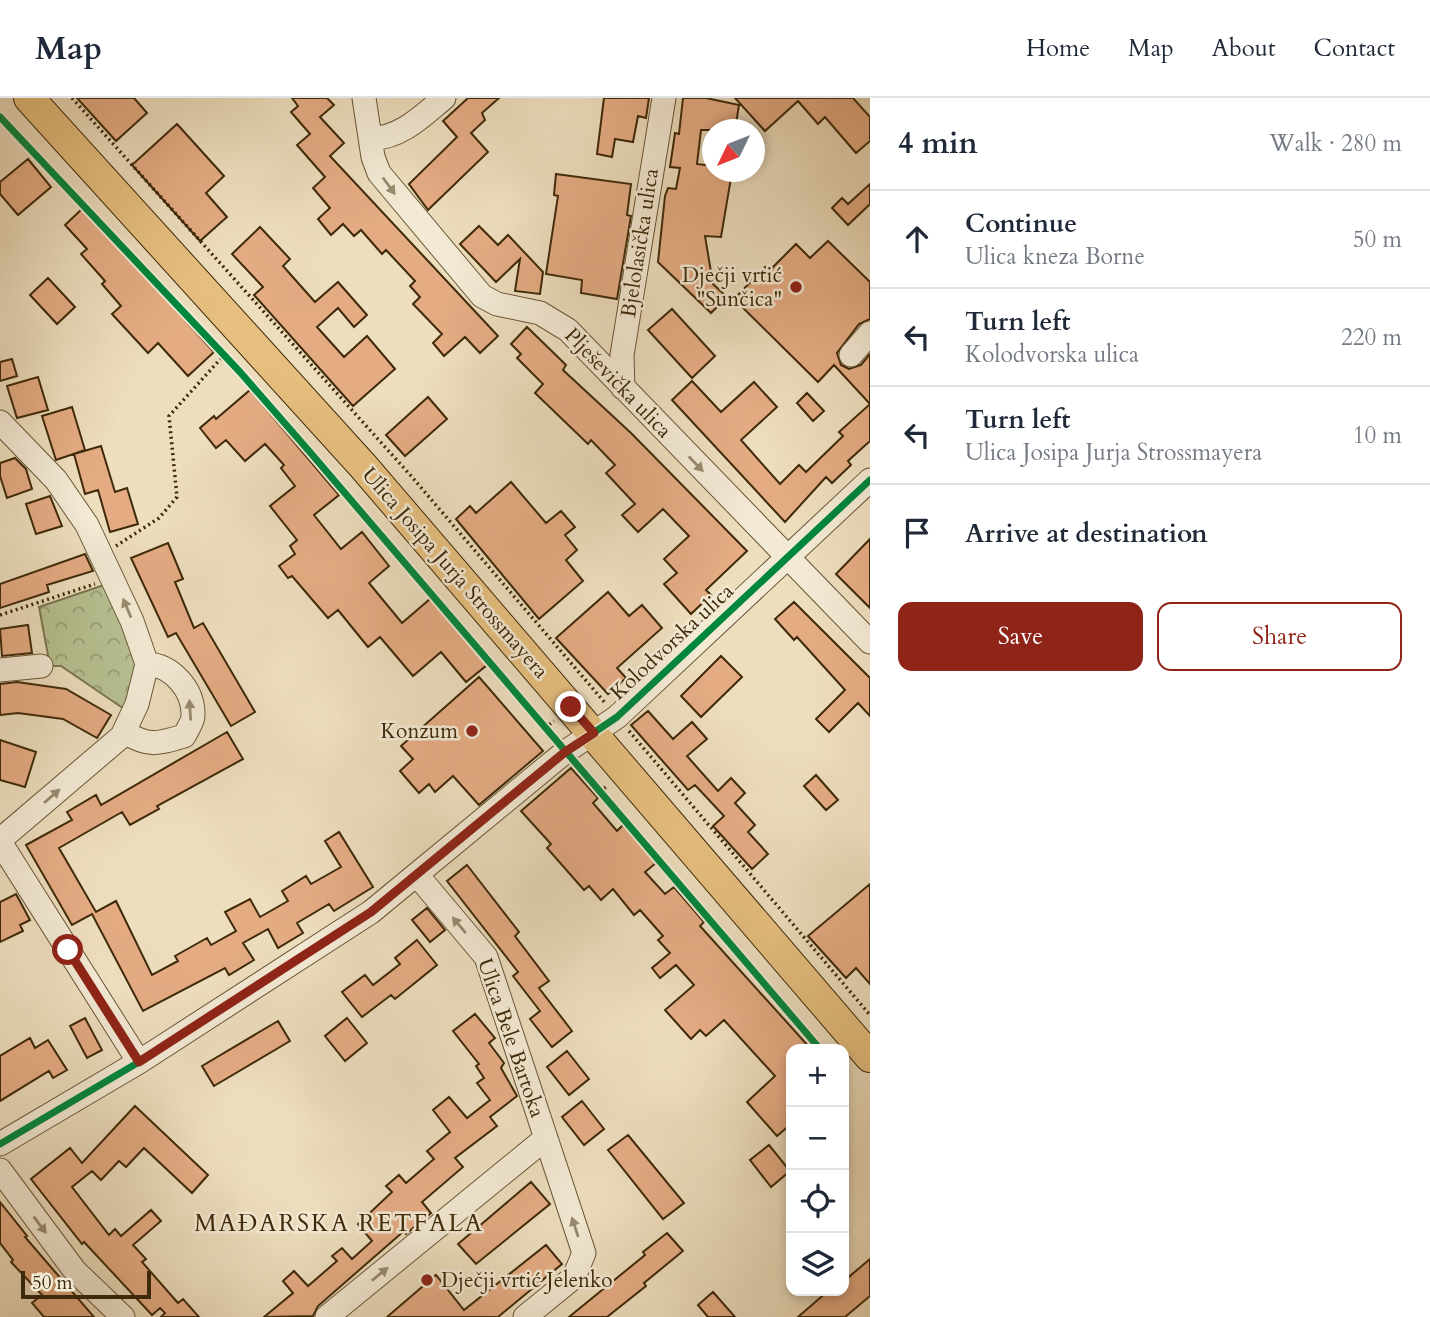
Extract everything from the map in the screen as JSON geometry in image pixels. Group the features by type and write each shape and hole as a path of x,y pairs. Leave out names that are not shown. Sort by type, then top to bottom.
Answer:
{"main road":[{"name":"Ulica Josipa Jurja Strossmayera","path":"29,98 363,467 606,725 870,1057"}],"street":[{"name":"Plješevička ulica","path":"364,98 379,173 482,296 497,304 540,313 554,320 870,642"},
{"path":"371,139 387,138 402,131 444,98"},
{"name":"Bjelolasička ulica","path":"623,388 622,355 664,98"},
{"path":"851,355 870,333"},
{"path":"0,422 57,480 87,525 113,577 146,664 137,704 124,732 0,841 139,1062"},
{"name":"Kolodvorska ulica","path":"0,1144 139,1062 325,943 417,875 565,752 606,725 870,480"},
{"path":"124,732 143,742 157,744 184,736 193,717 189,696 177,677 161,664 146,664"},
{"path":"0,670 41,666"},
{"name":"Ulica Bele Bartoka","path":"417,875 486,957 584,1253 574,1277 525,1317"},
{"name":"Ulica Bele Bartoka","path":"327,1317 546,1138"},
{"path":"0,1170 75,1271 123,1317"}],"path":[{"path":"72,98 412,477 606,725 870,1015"},
{"path":"215,345 232,364"},
{"path":"102,554 159,518 177,497 169,416 224,355"},
{"path":"0,615 113,577"},
{"path":"536,718 565,752"},
{"path":"591,782 608,802"}],"green space":[{"path":"110,583 140,664 127,711 61,666 50,666 39,607"}],"building":[{"path":"77,98 134,98 147,113 116,141"},
{"path":"292,98 327,98 334,105 320,117 344,143 330,156 498,336 480,353 465,337 444,356 433,343 442,334 413,304 420,297 410,286 415,281 386,250 382,254 361,230 354,236 343,224 331,235 318,219 330,208 313,188 325,177 297,145 310,134 291,112 298,106"},
{"path":"468,98 499,98 482,113 485,120 471,133 488,152 428,210 409,184 457,137 443,121"},
{"path":"604,98 649,98 646,118 638,116 633,142 615,139 612,157 597,154"},
{"path":"683,98 706,98 739,105 737,119 702,119 697,164 702,165 702,182 730,182 721,237 705,236 713,284 727,297 711,313 658,262 665,196 668,188 676,189 680,168 670,167 675,133 679,134"},
{"path":"735,98 853,98 870,117 870,141 856,153 825,117 818,124 798,101 765,131 765,119 754,119"},
{"path":"177,124 224,176 206,193 227,217 200,241 132,165"},
{"path":"28,159 51,187 18,215 0,194 0,182"},
{"path":"556,174 631,184 627,215 631,216 617,299 581,293 582,280 546,274 558,196 554,195"},
{"path":"870,184 870,204 848,225 832,208 842,198 848,204"},
{"path":"83,208 214,352 188,376 158,343 148,353 112,314 121,306 102,284 105,281 81,254 87,249 65,225"},
{"path":"479,226 498,245 508,235 543,272 540,294 515,291 520,259 496,282 460,244"},
{"path":"260,227 290,259 283,266 315,302 338,282 367,315 354,327 338,308 317,327 344,357 367,336 395,369 353,406 254,295 263,287 232,254"},
{"path":"828,241 870,282 870,319 859,324 837,353 841,365 849,369 861,365 870,354 870,404 834,365 818,382 734,299 765,267 769,271 796,244 810,258"},
{"path":"48,278 75,307 57,324 30,295"},
{"path":"672,309 715,356 692,378 648,330"},
{"path":"527,327 566,365 563,370 631,433 747,551 706,590 711,595 691,614 664,584 677,573 664,559 689,536 663,509 638,532 622,515 635,504 606,473 615,465 591,440 588,444 535,393 543,384 517,358 521,354 511,344"},
{"path":"12,359 17,376 0,381 0,362"},
{"path":"38,377 48,410 17,418 7,386"},
{"path":"692,381 721,412 754,382 777,407 741,440 780,484 799,465 806,472 843,436 839,432 870,404 870,441 848,461 851,465 832,483 826,477 785,522 672,400"},
{"path":"250,390 339,495 314,515 341,549 362,532 389,566 369,583 402,623 430,599 487,665 466,682 441,652 413,676 380,637 368,647 338,610 328,618 292,576 288,578 279,566 295,554 290,546 297,540 270,506 295,486 281,468 284,465 265,444 245,461 226,440 216,448 200,428 214,416 216,419"},
{"path":"807,393 824,411 813,421 797,403"},
{"path":"428,397 447,419 405,456 386,435"},
{"path":"72,407 85,450 56,460 42,416"},
{"path":"101,446 115,492 127,488 138,524 110,532 98,490 85,494 74,454"},
{"path":"15,458 26,469 32,489 7,498 0,476 0,463"},
{"path":"511,482 546,523 561,511 575,527 565,535 577,550 566,560 583,581 539,619 456,519 470,506 476,513"},
{"path":"50,496 62,526 36,534 26,504"},
{"path":"870,539 870,608 836,574"},
{"path":"168,543 183,579 175,582 194,628 203,623 255,712 231,726 176,633 168,637 131,558"},
{"path":"85,554 93,571 47,585 49,592 0,608 0,584"},
{"path":"608,592 629,616 642,605 662,628 617,668 626,678 608,694 556,638"},
{"path":"794,602 870,678 870,716 858,703 829,732 816,719 845,690 797,637 794,640 775,619"},
{"path":"28,625 32,653 2,656 0,629"},
{"path":"721,656 742,677 701,717 681,696"},
{"name":"Konzum","path":"479,677 543,751 479,805 453,776 435,792 429,784 419,793 400,771 413,759 401,746"},
{"path":"17,682 66,689 111,715 97,738 63,719 18,713 0,715 0,684"},
{"path":"648,711 673,739 692,722 707,739 687,756 718,791 731,778 745,793 735,803 755,825 748,832 768,854 752,869 713,826 724,816 695,785 688,790 631,725"},
{"path":"227,732 243,759 157,806 159,809 130,825 122,812 59,848 96,912 116,901 152,975 178,961 175,956 207,938 211,945 236,931 225,912 250,899 260,917 288,901 282,891 306,876 311,884 341,867 325,841 339,832 373,887 334,911 329,904 297,923 303,933 278,948 268,929 243,943 254,960 229,975 225,968 143,1011 92,914 72,925 26,845 72,820 67,812 96,795 101,805"},
{"path":"0,740 36,752 25,787 0,780"},
{"path":"571,768 598,798 593,803 617,831 623,825 656,863 645,872 665,894 674,887 704,922 700,926 806,1044 786,1044 786,1128 777,1136 747,1102 775,1076 724,1020 706,1036 700,1030 691,1039 665,1010 694,985 676,965 660,978 652,968 670,953 658,940 663,936 640,910 634,915 613,889 601,900 589,886 584,890 547,848 551,844 521,811"},
{"path":"816,775 838,800 826,810 804,786"},
{"path":"467,865 519,932 515,936 549,981 539,988 572,1031 552,1047 530,1019 540,1011 513,976 518,972 447,881"},
{"path":"870,884 870,984 856,968 846,978 808,936"},
{"path":"16,894 30,920 20,925 23,931 0,942 0,902"},
{"path":"427,908 445,930 430,942 412,920"},
{"path":"417,940 437,965 395,999 391,995 362,1017 342,992 365,975 373,985 400,964 395,958"},
{"path":"475,1014 495,1038 489,1043 504,1063 501,1068 517,1096 490,1117 497,1126 455,1158 463,1167 422,1202 431,1213 406,1234 404,1231 318,1306 313,1316 264,1317 293,1293 283,1281 294,1271 308,1286 337,1261 332,1256 342,1248 352,1259 372,1241 358,1224 392,1192 386,1186 399,1175 406,1183 434,1159 427,1151 450,1132 433,1110 449,1097 467,1118 490,1100 477,1083 484,1078 476,1066 479,1064 453,1031"},
{"path":"85,1018 102,1050 87,1058 70,1026"},
{"path":"347,1018 367,1043 345,1061 325,1036"},
{"path":"278,1021 290,1041 214,1086 202,1066"},
{"path":"30,1038 35,1048 48,1040 67,1070 53,1078 49,1071 0,1101 0,1056"},
{"path":"567,1051 589,1079 569,1095 547,1067"},
{"path":"582,1101 604,1129 584,1145 562,1117"},
{"path":"135,1106 208,1175 192,1193 144,1148 126,1167 119,1161 101,1180 92,1171 72,1187 109,1235 115,1229 121,1236 151,1210 161,1221 133,1245 146,1259 142,1262 178,1303 183,1299 199,1317 161,1317 165,1313 160,1308 152,1315 84,1242 82,1244 31,1179 70,1148 82,1163"},
{"path":"628,1135 684,1203 663,1219 608,1150"},
{"path":"769,1145 786,1166 786,1174 771,1187 750,1160"},
{"path":"531,1182 550,1204 476,1264 458,1244"},
{"path":"0,1202 27,1236 25,1237 94,1317 44,1317 32,1303 42,1295 11,1262 13,1260 0,1243"},
{"path":"667,1233 683,1251 644,1283 646,1286 607,1317 569,1317 645,1255 643,1252"},
{"path":"546,1245 562,1264 498,1317 387,1317 436,1275 464,1310"},
{"path":"870,1259 870,1296 845,1317 798,1317 822,1296 849,1296 849,1277"},
{"path":"713,1292 735,1317 708,1317 698,1305"}],"cycle path":[{"path":"0,117 240,372 816,1044"},
{"path":"0,1144 139,1062 371,912 565,752 617,717 870,480"}],"place":[{"name":"Dječji vrtić \"Sunčica\"","path":"796,287"},
{"name":"Konzum","path":"472,731"},
{"name":"Dječji vrtić Jelenko","path":"427,1280"}],"district":[{"name":"MAĐARSKA RETFALA","path":"339,1223"}],"route":[{"path":"68,950 139,1062 371,912 565,752 594,733 571,707"}]}
